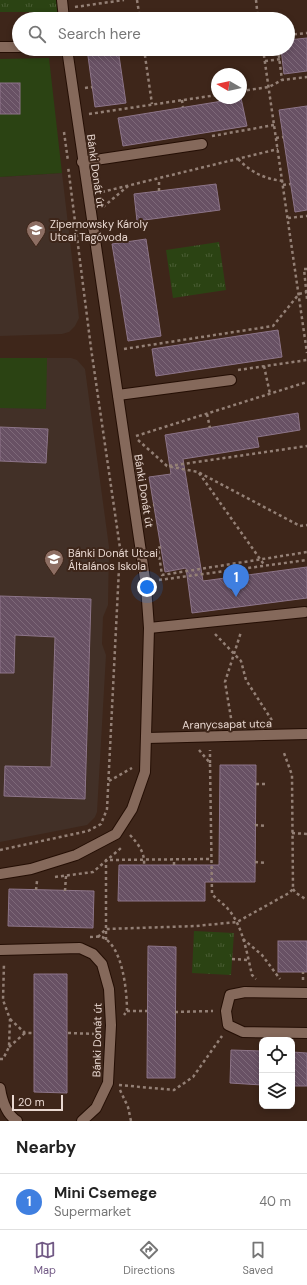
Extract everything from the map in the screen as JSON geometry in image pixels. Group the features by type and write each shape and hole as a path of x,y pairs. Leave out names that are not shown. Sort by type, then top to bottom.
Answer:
{"street":[{"path":"62,0 63,12"},
{"path":"0,47 12,49"},
{"name":"Bánki Donát út","path":"0,874 31,869 76,855 116,834 132,809 145,772 146,760 150,628 146,586 129,438 118,395 82,162 68,56"},
{"path":"82,162 203,140"},
{"path":"118,395 231,376"},
{"path":"150,628 305,612"},
{"name":"Aranycsapat utca","path":"146,738 307,734"},
{"name":"Bánki Donát út","path":"2,954 80,948 93,954 102,964 109,989 110,1042 108,1083 96,1108 82,1121"},
{"path":"307,993 245,992 230,995 226,1011 228,1026 242,1032 307,1033"},
{"path":"0,1088 2,1101 11,1117 17,1121"}],"path":[{"path":"71,7 124,0"},
{"path":"137,0 139,12"},
{"path":"256,0 257,12"},
{"path":"295,34 307,33"},
{"path":"54,56 55,60"},
{"path":"145,56 152,104"},
{"path":"264,56 307,353"},
{"path":"280,56 282,80"},
{"path":"265,61 281,59"},
{"path":"247,90 269,87 282,80 307,76"},
{"path":"82,88 83,95"},
{"path":"87,121 86,114 211,96"},
{"path":"182,100 183,107"},
{"path":"203,140 274,125"},
{"path":"0,850 88,831 100,824 107,809 120,548 91,348 64,130"},
{"path":"276,138 283,137"},
{"path":"88,195 278,149"},
{"path":"238,159 247,169 258,175 271,180 283,181"},
{"path":"159,179 159,191"},
{"path":"283,185 290,184"},
{"path":"98,193 101,209 128,186"},
{"path":"288,218 307,216"},
{"path":"307,269 304,269 307,299"},
{"path":"122,349 273,326 298,294 307,292"},
{"path":"214,335 215,339"},
{"path":"121,343 123,356"},
{"path":"231,376 264,366 307,360"},
{"path":"264,366 270,394"},
{"path":"129,438 307,382"},
{"path":"207,414 210,428"},
{"path":"129,438 134,430"},
{"path":"129,438 136,445"},
{"path":"129,438 167,466 198,472 300,526 307,525"},
{"path":"167,466 307,446"},
{"path":"214,454 215,459"},
{"path":"198,472 265,566"},
{"path":"161,548 158,548 162,575 307,552"},
{"path":"155,581 307,560"},
{"path":"232,736 225,682 246,618"},
{"path":"204,622 241,661 246,680 274,726"},
{"path":"195,744 210,763"},
{"path":"210,745 212,894 217,901 228,908 237,922 252,975 257,980 263,980"},
{"path":"284,752 292,775 293,889 296,893 307,900"},
{"path":"108,781 146,760"},
{"path":"256,784 266,784"},
{"path":"255,825 266,826"},
{"path":"126,840 134,828"},
{"path":"130,834 140,847 144,859 144,865"},
{"path":"292,834 307,834"},
{"path":"52,877 93,872 123,846"},
{"path":"174,859 174,865"},
{"path":"106,860 211,859"},
{"path":"106,860 106,940 121,962 123,977 127,986 127,1011 123,1016 122,1022"},
{"path":"255,862 266,863"},
{"path":"65,891 66,876"},
{"path":"30,879 37,879 36,890"},
{"path":"98,937 106,928 196,926 237,922 266,904 289,893 293,889"},
{"path":"82,937 98,937 106,940"},
{"path":"242,939 262,955 281,981 275,980"},
{"path":"2,954 3,1000 10,1019 9,1047"},
{"path":"232,959 248,960"},
{"path":"303,972 303,981"},
{"path":"295,981 307,981"},
{"path":"127,1011 147,1011"},
{"path":"175,1012 226,1011"},
{"path":"10,1019 25,1033"},
{"path":"118,1085 174,1090 193,1076 225,1031"},
{"path":"0,1059 3,1059 9,1047 25,1033 34,1033"},
{"path":"68,1033 102,1035 102,1041 110,1042"},
{"path":"118,1078 118,1085 128,1107 131,1121"},
{"path":"114,1092 118,1085"}],"shaded area":[{"name":"Zipernowsky Károly Utcai Tagóvoda","path":"62,173 79,318 75,326 69,332 62,334 0,336 0,177"},
{"name":"Bánki Donát Utcai Általános Iskola","path":"0,358 71,358 77,360 85,369 109,547 108,605 103,617 102,644 106,655 97,812 95,817 87,825 0,842"}],"green space":[{"path":"0,0 57,0 58,12 0,12"},
{"path":"49,58 62,173 0,177 0,114 20,114 20,83 0,83 0,59"},
{"path":"219,242 226,290 173,298 166,250"},
{"path":"0,358 47,358 46,409 0,408"},
{"path":"194,931 234,933 231,975 192,973"}],"building":[{"path":"307,38 307,71 284,74 282,56 295,56 295,39"},
{"path":"88,56 119,56 126,103 95,107"},
{"path":"0,83 20,83 20,114 0,114"},
{"path":"211,103 242,104 247,126 123,146 118,118"},
{"path":"307,106 307,210 295,212 279,110"},
{"path":"216,184 220,210 137,221 134,194"},
{"path":"146,239 161,336 128,341 112,244"},
{"path":"278,330 282,357 156,376 152,349"},
{"path":"298,413 300,430 257,437 259,447 183,459 203,581 307,567 307,598 192,613 186,568 165,572 149,477 171,474 165,435"},
{"path":"0,427 48,429 46,463 0,461"},
{"name":"Bánki Donát Utcai Általános Iskola","path":"0,596 91,599 85,799 4,796 5,766 51,767 55,637 15,635 14,673 0,673"},
{"path":"220,765 256,765 255,882 205,882 205,901 118,901 119,865 219,865"},
{"path":"9,889 94,891 93,928 8,926"},
{"path":"278,941 307,941 307,972 278,972"},
{"path":"148,946 176,947 175,1078 147,1078"},
{"path":"34,974 67,974 67,1093 34,1092"},
{"path":"231,1050 259,1051 259,1085 230,1083"},
{"path":"295,1052 307,1053 307,1086 295,1086"}],"place":[{"name":"Zipernowsky Károly Utcai Tagóvoda","path":"36,247"},
{"name":"Bánki Donát Utcai Általános Iskola","path":"54,576"},
{"name":"Mini Csemege","path":"236,597"}]}
